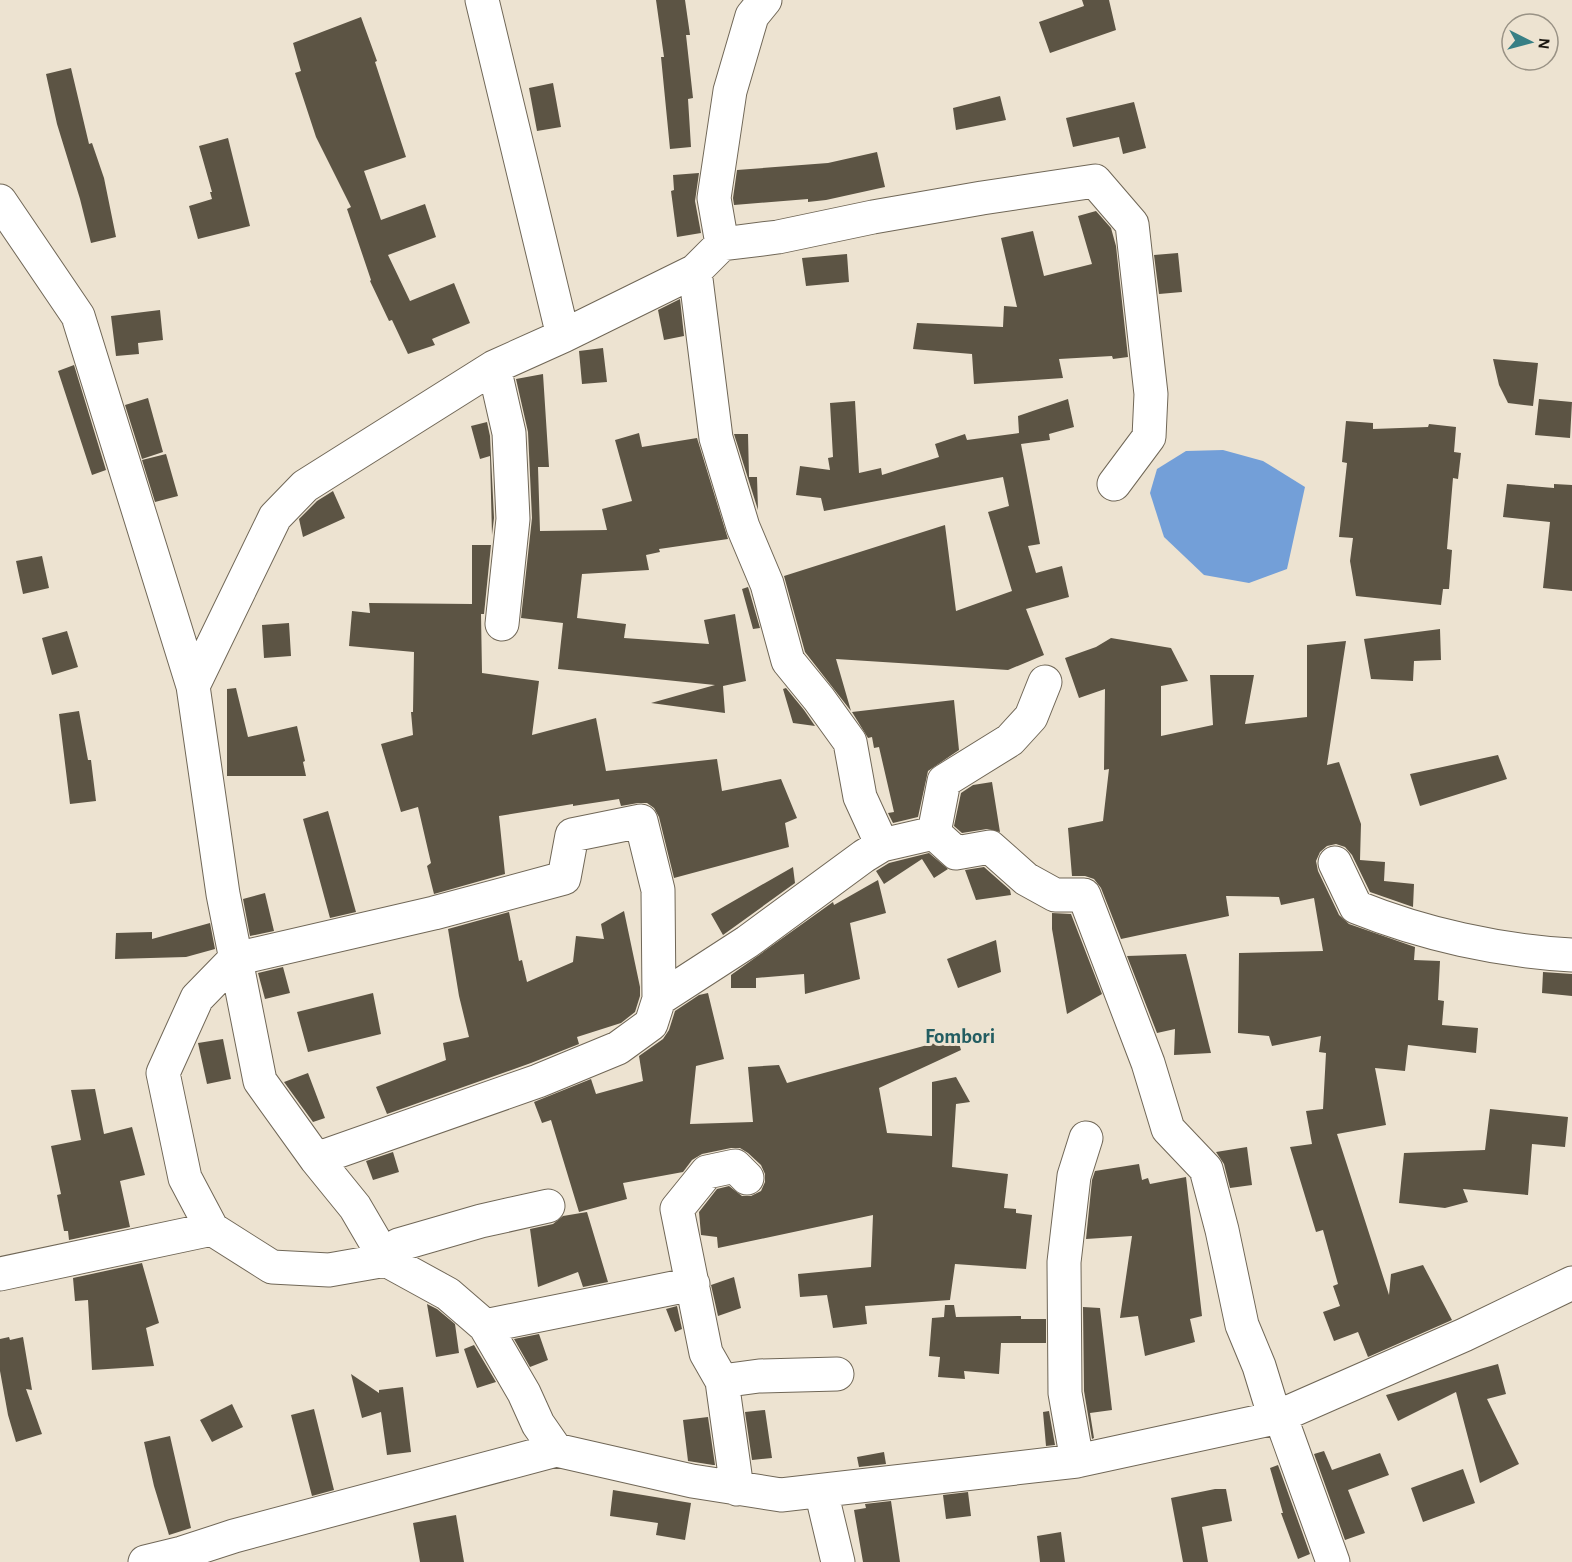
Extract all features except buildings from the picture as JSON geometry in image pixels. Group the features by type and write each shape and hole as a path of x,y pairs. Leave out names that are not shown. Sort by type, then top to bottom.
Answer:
{"street":[{"path":"482,0 563,336"},
{"path":"722,244 714,198 730,91 752,16 765,0"},
{"path":"193,686 275,517 304,486 494,367 563,336 694,271 722,244 778,237 873,217 1095,181 1132,224 1151,394 1149,437 1114,484"},
{"path":"0,201 78,315 193,686 223,894 260,1081 316,1159 356,1207 386,1260 448,1294 484,1326 524,1393 538,1425 556,1450"},
{"path":"694,271 716,438 743,527 767,584 788,661 850,742 860,797 882,845"},
{"path":"494,367 509,434 513,519 502,624"},
{"path":"934,833 944,781 1010,740 1032,717 1045,682"},
{"path":"316,1159 538,1081 618,1048 651,1024 659,999 658,890 641,821 572,835 564,878 423,915 235,959 197,999 163,1073 185,1178 212,1229 272,1267 329,1270 386,1260 398,1245 481,1221 548,1206"},
{"path":"659,999 747,942 829,880 882,845 934,833"},
{"path":"934,833 956,853 990,847 1026,879 1055,895 1084,896 1148,1063 1168,1130 1206,1169 1222,1230 1242,1325 1333,1562"},
{"path":"1335,862 1356,908 1389,920 1465,939 1550,954 1572,955"},
{"path":"1077,1461 1065,1393 1064,1262 1074,1176 1086,1138"},
{"path":"737,1489 722,1382 706,1353 677,1209 707,1172 735,1166 747,1178"},
{"path":"0,1274 212,1229"},
{"path":"145,1562 556,1450 692,1481 781,1495 1077,1461 1277,1417 1464,1335 1572,1283"},
{"path":"484,1326 693,1284"},
{"path":"722,1382 759,1376 837,1374"},
{"path":"821,1491 838,1562"}],"water":[{"path":"1223,450 1263,461 1305,487 1287,569 1249,583 1204,575 1164,537 1150,493 1157,469 1186,451"}],"district":[{"name":"Fombori","path":"960,1036"}]}
